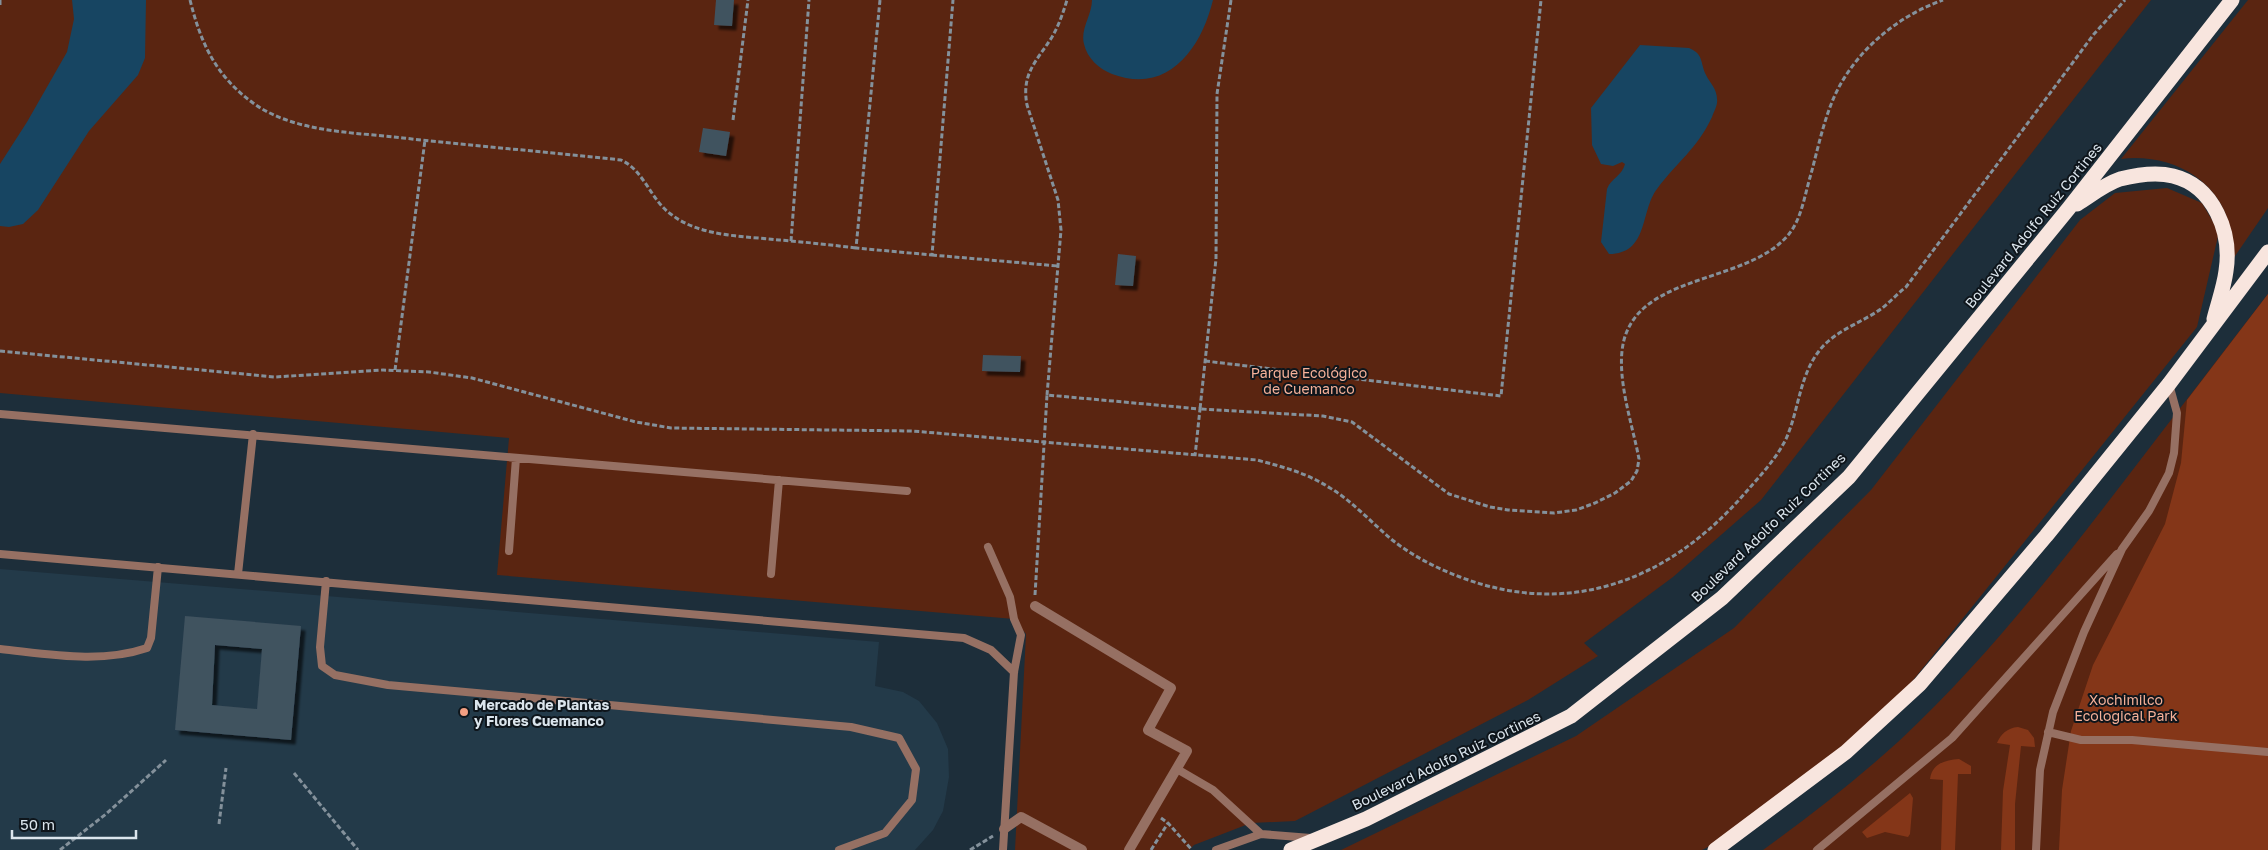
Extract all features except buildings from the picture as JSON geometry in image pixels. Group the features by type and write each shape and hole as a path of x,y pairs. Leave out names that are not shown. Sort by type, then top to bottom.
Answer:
{"highway":[{"name":"Boulevard Adolfo Ruiz Cortines","path":"1291,850 1366,819 1571,716 1722,598 1849,477 2069,208 2232,0"},
{"path":"2069,208 2118,180 2146,175 2173,176 2193,186 2209,200 2221,219 2226,238 2227,270 2211,328"},
{"path":"1715,850 1846,752 1920,684 2046,536 2169,384 2268,252"}],"street":[{"path":"1035,606 1171,688 1148,730 1187,751 1129,850"},
{"path":"1004,829 1020,817 1082,850"}],"lane":[{"path":"1817,850 1952,738 2122,549 2162,491 2169,473 2174,452 2177,413 2169,384"},
{"path":"0,414 907,490"},
{"path":"238,574 253,434"},
{"path":"509,551 516,458"},
{"path":"771,574 779,480"},
{"path":"988,547 1010,597 1014,619 1021,635 1014,672 1003,850"},
{"path":"2036,850 2038,795 2048,732 2070,664 2122,549"},
{"path":"0,554 964,638 991,650 1014,672"},
{"path":"0,649 90,657 128,655 147,648 151,638 158,567"},
{"path":"326,581 320,647 322,666 334,675 388,685 851,727 899,738 916,769 912,800 885,832 842,849"},
{"path":"2048,732 2081,740 2132,740 2268,752"},
{"path":"1177,769 1213,790 1261,834"},
{"path":"1216,850 1261,834 1318,838"}],"path":[{"path":"0,0 0,5"},
{"path":"190,0 196,26 208,54 222,75 254,103 295,123 425,140 621,160 633,165 653,197 663,208 686,224 720,234 1058,266"},
{"path":"733,120 748,0"},
{"path":"791,241 808,0"},
{"path":"856,248 880,0"},
{"path":"932,255 953,0"},
{"path":"1035,606 1047,395 1061,230 1058,200 1027,105 1026,88 1033,64 1052,37 1067,0"},
{"path":"1195,456 1216,259 1217,94 1231,0"},
{"path":"1205,361 1501,396 1541,0"},
{"path":"1047,395 1200,409 1323,416 1352,422 1449,494 1490,507 1554,513 1576,510 1615,493 1632,481 1637,471 1639,459 1620,368 1621,347 1624,336 1633,319 1652,301 1760,256 1781,242 1796,222 1831,104 1847,76 1866,50 1896,24 1912,13 1943,0"},
{"path":"0,350 275,377 395,370 429,372 472,378 636,422 671,428 912,431 1044,444 1257,460 1296,470 1332,488 1393,541 1423,560 1460,577 1512,592 1544,595 1583,592 1617,584 1667,560 1704,535 1734,506 1769,465 1785,440 1809,364 1821,348 1836,335 1881,309 1906,287 2094,34 2125,0"},
{"path":"395,370 425,140"},
{"path":"60,850 106,814 166,760"},
{"path":"219,824 226,768"},
{"path":"294,773 358,850"},
{"path":"1151,813 1168,823 1192,850"},
{"path":"1152,850 1168,823"},
{"path":"970,850 1004,829"}],"shaded area":[{"name":"Mercado de Plantas y Flores Cuemanco","path":"0,569 879,642 875,686 903,692 919,701 937,723 948,749 949,777 943,811 933,830 915,850 0,850"}],"green space":[{"name":"Parque Ecológico de Cuemanco","path":"0,0 2151,0 1761,500 1673,577 1584,643 1598,656 1528,700 1295,821 1251,823 1194,845 1189,850 1015,850 1026,634 1014,619 497,575 509,438 0,393"},
{"path":"2248,0 2268,0 2268,208 2233,259 2231,232 2224,210 2215,195 2203,183 2189,172 2157,160 2121,159"},
{"path":"2167,188 2202,203 2219,232 2197,327 1906,689 1835,754 1716,843 1702,850 1341,850 1576,736 1734,628 1871,490 2080,220 2115,193"},
{"name":"Xochimilco Ecological Park","path":"2268,294 2268,850 1763,850 1832,797 1899,741 1971,668 2070,551"},
{"path":"2268,294 2268,850 2059,850 2062,790 2071,731 2093,665 2165,524 2181,463 2187,400"},
{"path":"2018,727 2028,730 2034,738 2035,747 2021,746 2015,804 2015,850 2001,850 2003,791 2010,745 1997,743 2005,732"},
{"path":"1959,759 1971,766 1971,774 1958,774 1955,850 1941,850 1943,780 1930,779 1934,769 1940,763"},
{"path":"1910,793 1913,798 1910,834 1908,837 1885,832 1867,838 1862,832"}],"water":[{"path":"72,0 146,0 145,58 138,75 89,131 38,210 23,224 9,227 0,226 0,164 27,122 67,52 74,19"},
{"path":"1092,0 1213,0 1208,18 1200,35 1191,50 1179,63 1165,73 1150,78 1132,79 1107,72 1098,66 1088,54 1083,38"},
{"path":"1640,45 1689,48 1694,50 1699,56 1706,75 1715,89 1717,104 1700,138 1657,189 1637,239 1631,247 1622,252 1609,254 1601,242 1607,189 1624,168 1625,164 1622,162 1613,166 1601,164 1592,145 1591,108"}],"place":[{"name":"Mercado de Plantas y Flores Cuemanco","path":"464,712"}]}
